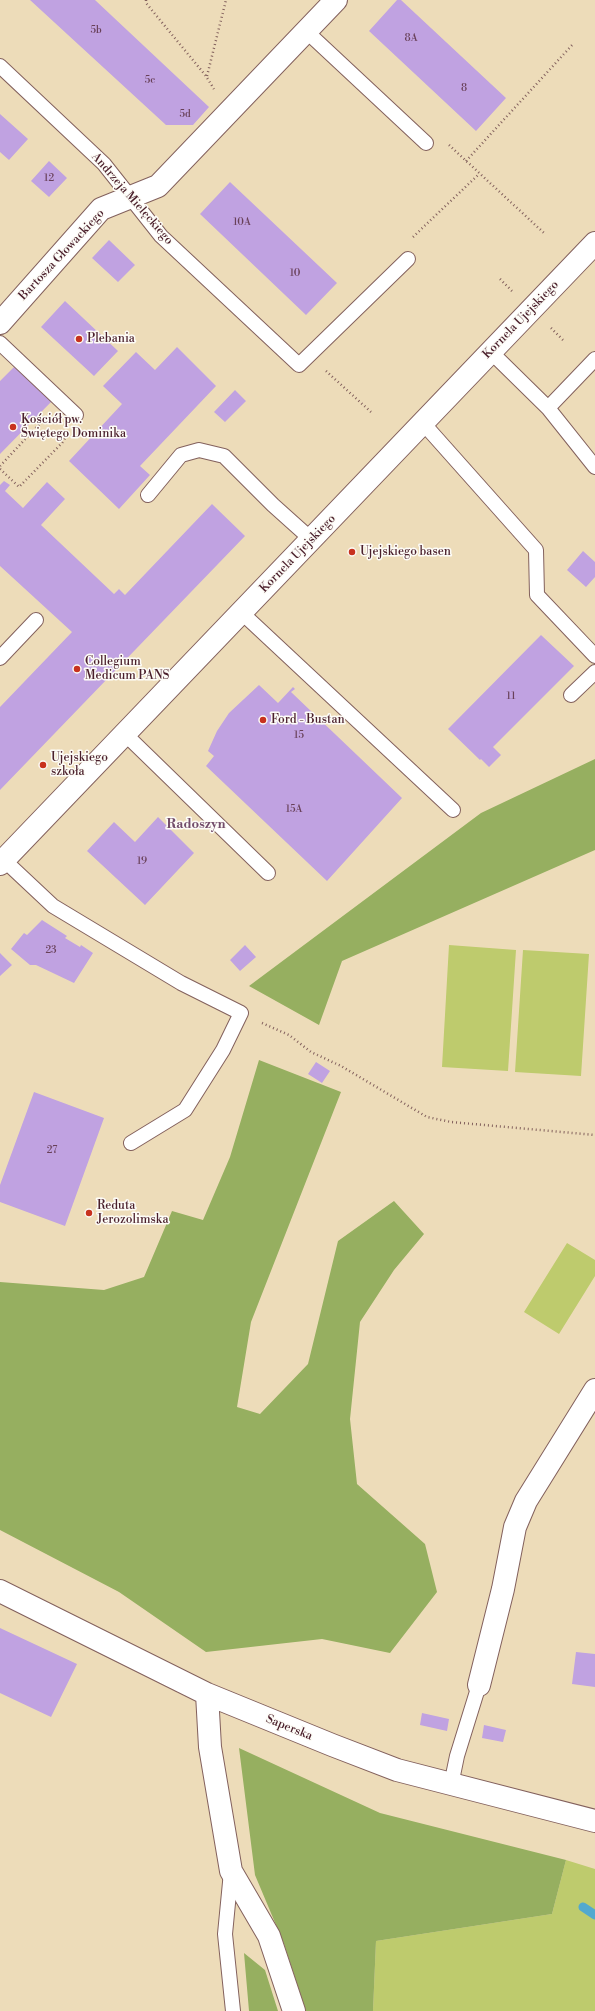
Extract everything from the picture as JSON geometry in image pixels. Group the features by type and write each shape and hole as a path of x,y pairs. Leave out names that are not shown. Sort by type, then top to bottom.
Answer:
{"street":[{"name":"Bartosza Głowackiego","path":"0,322 101,209 158,186 336,0"},
{"name":"Kornela Ujejskiego","path":"2,862 595,243"},
{"path":"479,1685 503,1588 515,1527 526,1501 595,1390"},
{"name":"Saperska","path":"0,1591 207,1694 397,1770 450,1785 595,1821"},
{"path":"207,1694 210,1747 231,1871 269,1936 294,2011"}],"lane":[{"path":"306,31 426,143"},
{"name":"Andrzeja Mielęckiego","path":"0,66 104,164 161,236 304,361"},
{"path":"304,361 408,259"},
{"path":"0,343 76,415"},
{"path":"490,352 548,408 595,467"},
{"path":"548,408 595,359"},
{"path":"423,423 536,550 538,595 595,656"},
{"path":"148,495 181,455 199,450 224,456 273,505 312,540"},
{"path":"242,613 453,810"},
{"path":"0,658 36,620"},
{"path":"572,695 595,672"},
{"path":"125,734 268,873"},
{"path":"2,862 54,906 181,983 241,1014 223,1050 185,1110 130,1143"},
{"path":"450,1785 456,1756 479,1685"},
{"path":"231,1871 225,1934 233,2011"}],"path":[{"path":"146,0 146,4 206,76 228,114"},
{"path":"206,76 226,0"},
{"path":"466,161 574,43"},
{"path":"426,143 446,141 479,174 544,233"},
{"path":"408,259 408,242 479,174"},
{"path":"304,361 371,412"},
{"path":"61,400 0,468 19,487 62,444 76,415"},
{"path":"241,1014 289,1035 311,1052 341,1066 426,1117 451,1122 595,1135"}],"green space":[{"path":"595,759 595,850 342,961 319,1025 249,986 481,813"},
{"path":"449,945 516,950 508,1071 442,1067"},
{"path":"523,950 589,954 581,1076 515,1072"},
{"path":"259,1060 341,1092 251,1322 237,1407 260,1414 308,1364 338,1241 394,1201 424,1234 394,1270 360,1322 350,1419 357,1484 425,1544 437,1592 390,1653 322,1639 206,1652 119,1592 0,1530 0,1282 104,1290 144,1277 172,1211 203,1220 230,1157"},
{"path":"567,1243 595,1260 595,1276 559,1334 524,1312"},
{"path":"239,1748 380,1813 566,1860 552,1914 376,1941 373,2011 306,2011 284,1944 255,1875"},
{"path":"566,1860 595,1869 595,2011 373,2011 376,1941 552,1914"},
{"path":"244,1953 265,1970 278,2011 249,2011"}],"building":[{"path":"30,0 95,0 209,107 193,125 166,125"},
{"path":"397,0 401,0 506,98 476,131 369,31"},
{"path":"0,114 28,139 9,160 0,152"},
{"path":"49,161 67,178 49,197 31,181"},
{"path":"230,182 337,283 306,315 200,214"},
{"path":"109,240 135,265 118,282 92,258"},
{"name":"Plebania","path":"65,301 118,351 94,376 41,327"},
{"path":"177,347 216,386 140,466 150,475 119,509 69,461 122,404 103,386 136,352 155,370"},
{"name":"Kościół pw. Świętego Dominika","path":"15,366 52,401 0,454 0,381"},
{"path":"235,390 246,401 225,422 214,412"},
{"name":"Collegium Medicum PANS","path":"4,481 10,485 5,491 23,508 47,482 65,499 41,525 114,594 119,589 125,595 212,504 245,536 0,790 0,707 72,632 0,566 0,485"},
{"path":"583,551 595,562 595,577 586,587 567,570"},
{"path":"541,635 574,666 493,747 501,755 489,767 448,729"},
{"path":"259,685 278,703 293,687 295,689 291,692 402,798 327,881 206,766 214,756 208,751 217,731 229,713"},
{"path":"158,817 194,853 145,905 87,851 114,822 135,842"},
{"path":"42,920 67,936 65,938 80,947 81,945 93,953 74,983 36,965 30,965 11,949 24,933 27,935"},
{"path":"245,945 256,957 240,971 230,960"},
{"path":"0,953 12,965 0,976"},
{"path":"316,1062 330,1071 322,1083 308,1074"},
{"path":"34,1092 104,1118 65,1226 0,1202 0,1185"},
{"path":"0,1628 77,1664 51,1717 0,1693"},
{"path":"576,1652 595,1654 595,1687 572,1684"},
{"path":"422,1713 449,1719 447,1731 420,1725"},
{"path":"484,1725 506,1730 503,1742 482,1738"}],"waterway":[{"path":"583,1907 595,1915"}],"place":[{"name":"Plebania","path":"79,339"},
{"name":"Kościół pw. Świętego Dominika","path":"13,427"},
{"name":"Ujejskiego basen","path":"352,552"},
{"name":"Collegium Medicum PANS","path":"77,669"},
{"name":"Ford - Bustan","path":"263,720"},
{"name":"Ujejskiego szkoła","path":"43,765"},
{"name":"Reduta Jerozolimska","path":"89,1213"}],"district":[{"name":"Radoszyn","path":"196,825"}]}
